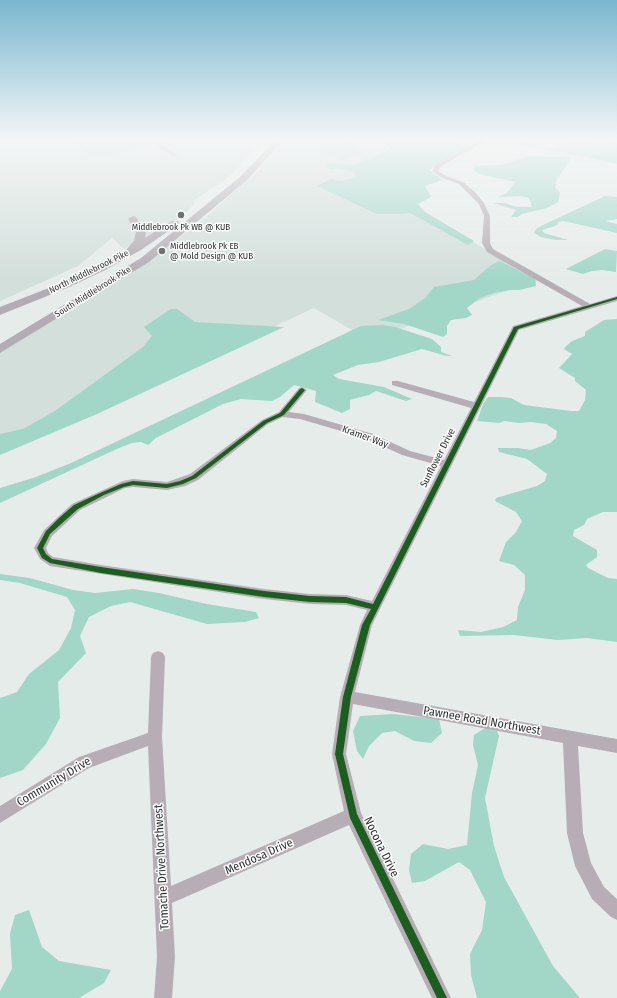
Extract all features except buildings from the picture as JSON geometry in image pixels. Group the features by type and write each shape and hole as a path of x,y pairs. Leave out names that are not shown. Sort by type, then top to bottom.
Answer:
{"main road":[{"path":"178,227 223,187"},
{"path":"178,227 232,187"},
{"path":"120,258 140,239 142,232 133,219"},
{"name":"North Middlebrook Pike","path":"0,311 63,286 178,227"},
{"name":"South Middlebrook Pike","path":"0,349 145,260 178,227"}],"street":[{"path":"465,187 482,204 487,216 486,243 490,250 588,306"},
{"name":"Sunflower Drive","path":"347,697 366,625 516,328 617,298"},
{"path":"395,383 476,406"},
{"path":"302,390 282,414 265,422 211,465 181,483 167,486 133,483 123,485 76,508 48,533 40,548 44,556 50,561 101,570 264,594 310,599 346,600 375,607"},
{"name":"Kramer Way","path":"282,414 301,416 369,436 406,453 446,464"},
{"name":"Tomache Drive Northwest","path":"158,657 155,737 166,957 163,998"},
{"name":"Pawnee Road Northwest","path":"347,697 617,746"},
{"name":"Nocona Drive","path":"347,697 339,754 353,815 442,998"},
{"name":"Community Drive","path":"0,815 84,762 155,737"},
{"path":"570,737 575,833 583,866 598,893 617,911"},
{"name":"Mendosa Drive","path":"164,898 353,815"}],"shaded area":[{"path":"0,187 215,187 193,201 195,204 176,220 159,229 160,231 124,249 112,238 78,266 0,301"},
{"path":"240,187 383,187 538,282 494,295 371,341 314,308 84,414 0,449 0,353 145,263 204,219"}],"green space":[{"path":"318,187 425,187 431,197 418,204 425,212 474,241 468,245 410,213 377,214"},
{"path":"512,187 555,187 560,193 558,202 547,208 522,214 518,217 511,217 516,210 493,203 505,203 517,207 532,207 529,198 522,196 498,197 507,193"},
{"path":"605,196 617,197 617,219 605,221 617,224 617,233 563,221 558,222 557,225 542,230 544,233 568,240 556,240 541,237 534,233 536,229 543,225"},
{"path":"605,249 617,251 616,272 602,270 583,274 566,269"},
{"path":"500,261 535,279 536,286 494,293 480,298 467,308 472,315 466,318 451,320 447,326 447,334 443,337 404,324 378,320 409,309 425,298 434,287 474,280 491,265"},
{"path":"171,309 177,309 195,322 284,327 97,414 0,455 0,434 23,429 55,411 143,347 152,336 144,327"},
{"path":"617,319 617,512 603,512 587,519 584,525 574,530 573,536 597,550 597,557 586,565 588,568 608,578 617,579 617,642 587,638 558,640 514,635 460,636 458,630 481,632 503,627 517,620 518,607 525,590 525,575 514,565 499,561 506,542 516,532 522,521 516,512 495,501 496,498 537,486 545,481 547,474 527,459 499,452 498,448 518,448 531,450 550,443 556,438 557,431 546,424 531,422 519,423 504,421 499,423 477,421 483,404 488,397 501,397 511,398 524,405 579,411 585,400 586,390 575,381 575,378 559,368 572,354 564,349 572,341 585,336 585,332 604,320"},
{"path":"383,325 395,327 432,339 441,347 441,352 452,356 422,349 379,362 358,365 333,375 339,379 384,387 412,399 406,401 376,391 369,395 350,400 350,409 342,413 315,402 316,391 294,385 280,397 272,401 241,399 223,404 156,438 148,445 141,442 132,443 119,448 0,503 0,488 36,477 71,463 361,326"},
{"path":"0,574 30,578 73,590 95,593 133,589 159,593 207,604 256,612 259,618 245,622 207,624 130,602 111,606 89,617 80,636 86,653 58,682 60,718 46,744 23,770 0,778 0,698 17,692 29,674 59,650 71,628 75,610 67,597 20,583 0,580"},
{"path":"393,714 439,719 442,733 431,743 414,741 395,731 382,733 369,746 363,759 357,751 353,731 360,716"},
{"path":"485,728 497,731 499,736 485,798 494,846 504,877 553,966 580,998 477,998 471,975 470,954 482,930 486,902 470,870 459,862 425,881 412,883 409,870 411,854 423,844 448,849 467,845 472,793 478,765 473,745 474,735"},
{"path":"29,910 42,947 59,961 111,970 104,983 79,998 0,998 0,991 12,969 10,934 15,915"}],"cycle path":[{"path":"442,998 353,815 339,754 347,697 366,625 516,328 617,298"},
{"path":"302,390 282,414 265,422 194,477 181,483 167,486 133,483 123,485 102,494 76,507 61,520 48,533 40,548 44,556 50,561 101,570 264,594 310,599 346,600 375,607"}],"place":[{"name":"Middlebrook Pk WB @ KUB","path":"181,215"},
{"name":"Middlebrook Pk EB @ Mold Design @ KUB","path":"162,251"}]}
